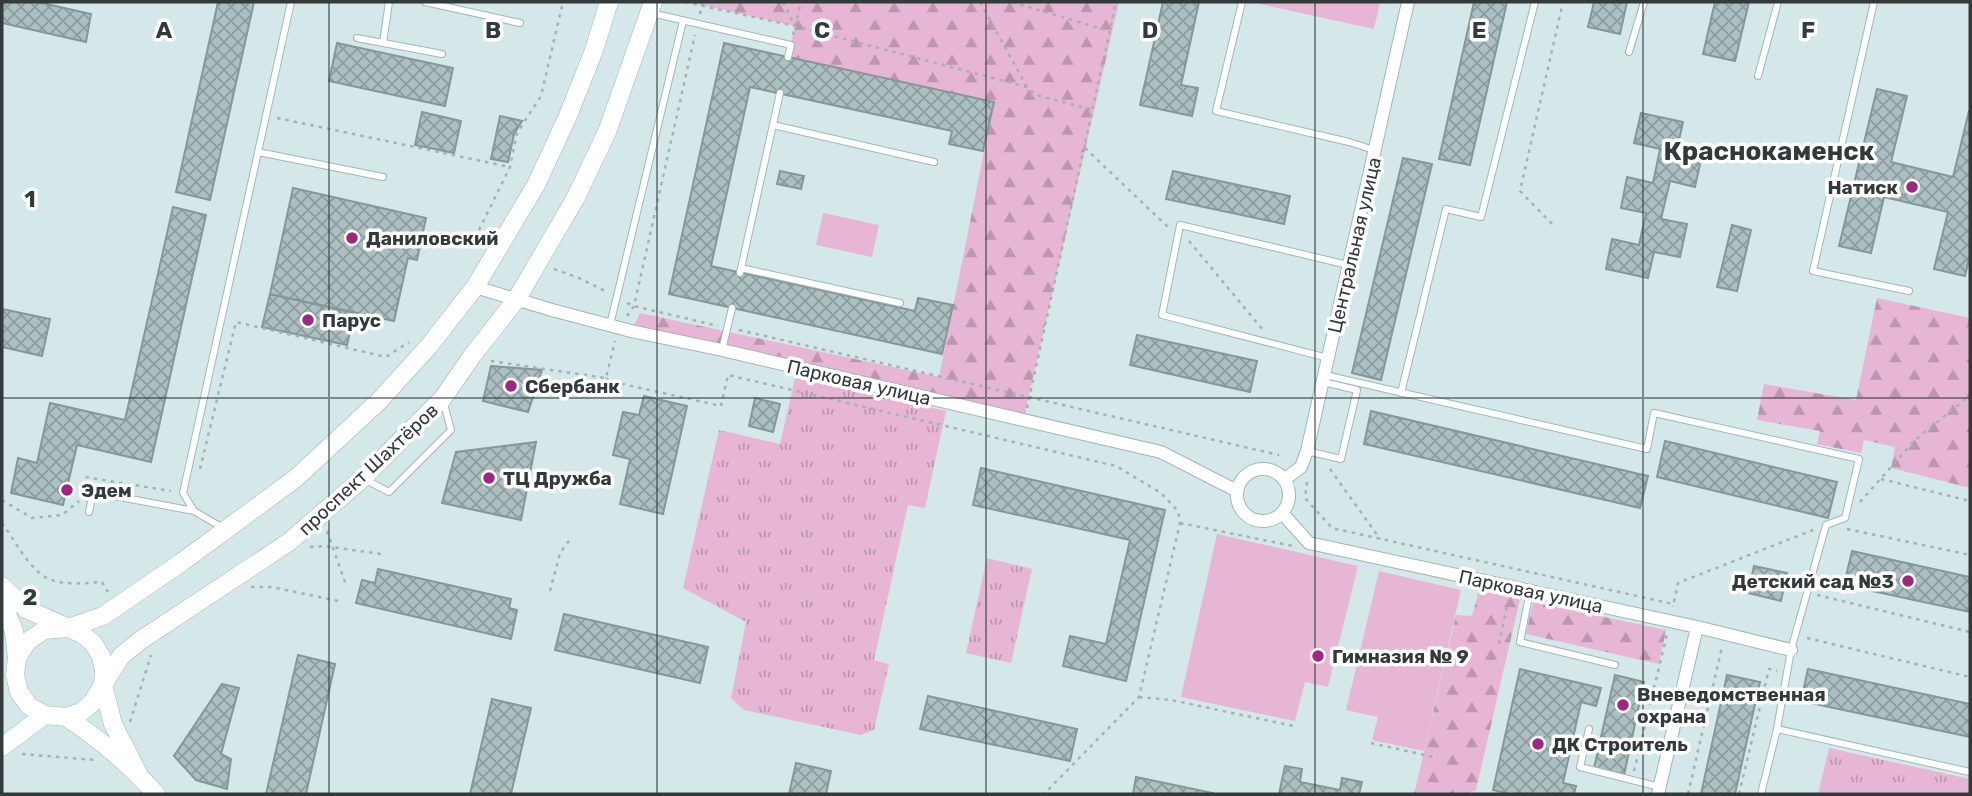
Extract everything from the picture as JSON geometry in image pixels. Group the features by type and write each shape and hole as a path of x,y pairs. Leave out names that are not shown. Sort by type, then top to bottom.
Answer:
{"main road":[{"path":"11,673 27,642 44,630 68,628 103,616 296,478 378,402 429,346 474,287 536,185 593,53 609,2"},
{"name":"проспект Шахтёров","path":"103,685 121,656 141,640 289,542 363,478 443,398 516,300 575,199 607,132 652,7"},
{"path":"2,586 26,609 82,634 93,643 101,656 103,685 113,724 139,775"},
{"path":"2,601 14,631 11,673 29,706 45,715 66,717 81,712 92,703 103,685"},
{"path":"2,747 45,715"},
{"path":"66,717 97,737 156,794"}],"street":[{"name":"Центральная улица","path":"1284,480 1301,467 1307,451 1408,2"},
{"name":"Парковая улица","path":"474,287 615,326 1161,452 1237,491"},
{"path":"1258,469 1273,470 1284,480 1289,496 1287,505 1274,519 1255,520 1240,508 1237,491 1245,476 1258,469"},
{"name":"Парковая улица","path":"1282,513 1309,543 1698,627 1791,650"},
{"path":"1659,790 1698,627"}],"lane":[{"path":"194,511 183,493 291,2"},
{"path":"383,43 389,2"},
{"path":"425,2 520,23"},
{"path":"1242,2 1216,111 1349,142 1375,151"},
{"path":"1402,393 1446,209 1481,217 1535,2"},
{"path":"1629,52 1644,2"},
{"path":"1758,76 1778,2"},
{"path":"1874,2 1813,271 1909,290"},
{"path":"652,7 683,21 791,45 789,57"},
{"path":"615,326 683,21"},
{"path":"357,38 442,54"},
{"path":"780,93 740,270 900,303"},
{"path":"773,125 934,162"},
{"path":"258,152 383,177"},
{"path":"1329,358 1162,315 1178,234 1180,225 1348,265"},
{"path":"722,350 732,308"},
{"path":"1324,379 1402,393 1647,449 1654,413 1859,459 1845,518 1826,525 1791,650 1777,729 1761,794"},
{"path":"1307,451 1341,459 1347,436 1357,390 1324,379"},
{"path":"363,478 389,492 451,430 443,398"},
{"path":"89,512 93,492 194,511 225,530"},
{"path":"1530,591 1520,642 1615,664"},
{"path":"1589,729 1580,767 1659,790"},
{"path":"1777,729 1970,772"}],"path":[{"path":"479,230 510,167 517,133 541,96 563,2"},
{"path":"685,2 795,26 1027,87"},
{"path":"783,2 795,26"},
{"path":"791,45 800,2"},
{"path":"980,2 1027,87 1036,95 1093,110"},
{"path":"1012,2 1109,31"},
{"path":"1023,421 1116,2"},
{"path":"1552,224 1520,191 1563,2"},
{"path":"699,20 702,4"},
{"path":"606,378 615,326 634,306 696,34"},
{"path":"266,116 510,167"},
{"path":"1084,148 1162,223 1190,241 1264,331"},
{"path":"551,268 579,278 612,295"},
{"path":"623,301 727,328 1279,455"},
{"path":"83,489 85,477 183,493 202,466 236,322 386,357 410,341"},
{"path":"481,359 606,378 609,381 721,406 728,375 1116,466 1161,493 1178,511 1180,523 1139,697 1044,794"},
{"path":"1845,518 1914,441 1970,395"},
{"path":"1329,468 1380,539"},
{"path":"1881,479 1970,501"},
{"path":"2,500 32,518 62,515 81,500"},
{"path":"2,523 35,569 49,579 77,583 102,582 108,592"},
{"path":"1674,604 1678,583 1826,525 1970,555"},
{"path":"327,530 346,585"},
{"path":"550,591 560,553 571,538"},
{"path":"306,547 333,547 380,554"},
{"path":"248,587 272,587 338,601"},
{"path":"1499,644 1510,594"},
{"path":"1814,594 1970,632"},
{"path":"1688,794 1725,634"},
{"path":"1795,635 1970,677"},
{"path":"1739,794 1769,669 1787,674"},
{"path":"1139,697 1171,700 1294,726"},
{"path":"1371,743 1438,758"}],"green space":[{"path":"690,2 1119,2 1023,421 631,331 640,313 939,377 994,102 788,57 795,26"},
{"path":"1260,2 1380,2 1374,29"},
{"path":"823,213 879,225 872,257 816,245"},
{"path":"1877,298 1970,318 1970,488 1891,468 1895,447 1864,440 1861,453 1817,444 1820,431 1757,420 1764,384 1856,400"},
{"path":"795,378 946,411 925,508 908,505 874,660 889,664 874,730 861,735 744,710 731,698 746,622 683,588 719,430 780,444"},
{"path":"1217,534 1358,566 1328,687 1305,682 1295,721 1181,697"},
{"path":"987,558 1032,569 1011,663 966,653"},
{"path":"1379,571 1461,590 1424,751 1372,740 1378,717 1346,710"},
{"path":"1479,590 1520,599 1476,790 1467,794 1414,794 1456,615 1472,616"},
{"path":"1533,602 1666,630 1659,664 1526,634"},
{"path":"1829,748 1970,779 1970,794 1818,794"}],"building":[{"path":"2,2 38,2 91,14 86,42 2,23"},
{"path":"218,2 254,2 210,200 176,192"},
{"path":"1163,2 1199,2 1181,85 1198,88 1192,116 1140,105"},
{"path":"1474,2 1507,2 1470,165 1439,159"},
{"path":"1594,2 1627,2 1620,34 1588,27"},
{"path":"1715,2 1749,2 1735,61 1703,54"},
{"path":"337,43 453,68 445,106 329,81"},
{"path":"724,43 994,102 983,151 949,144 952,131 750,87 711,266 915,311 918,298 953,305 942,354 669,294"},
{"name":"Натиск","path":"1877,89 1907,96 1891,162 1953,177 1970,111 1970,254 1965,276 1934,269 1948,212 1884,197 1871,253 1839,246"},
{"path":"422,112 461,121 454,153 415,145"},
{"path":"1641,113 1683,122 1677,149 1702,155 1695,187 1670,181 1661,219 1687,224 1680,257 1654,252 1648,278 1606,269 1612,239 1639,245 1646,213 1621,208 1627,177 1653,183 1660,149 1634,143"},
{"path":"500,116 522,121 514,134 508,162 491,159"},
{"path":"1403,158 1432,164 1381,380 1352,373"},
{"path":"780,171 804,176 801,189 777,184"},
{"path":"1173,171 1290,196 1284,224 1166,199"},
{"name":"Даниловский","path":"293,188 426,218 417,260 408,258 394,321 270,294"},
{"path":"173,207 206,215 151,462 77,445 63,505 11,493 18,458 37,463 50,403 125,420"},
{"path":"1732,225 1751,230 1737,291 1717,287"},
{"name":"Парус","path":"270,294 354,313 347,345 262,327"},
{"path":"2,309 50,319 42,356 2,347"},
{"path":"1137,335 1257,361 1250,392 1130,365"},
{"name":"Сбербанк","path":"491,366 542,370 528,412 483,401"},
{"path":"644,396 687,406 663,514 620,504 630,459 613,455 623,412 639,415"},
{"path":"755,398 780,404 773,432 749,426"},
{"path":"1371,411 1648,476 1640,508 1364,444"},
{"path":"1665,441 1837,482 1828,518 1657,477"},
{"name":"ТЦ Дружба","path":"536,442 521,520 442,503 456,452"},
{"path":"981,468 1165,510 1126,681 1063,666 1070,636 1106,644 1130,540 973,505"},
{"name":"Детский сад №3","path":"1852,551 1970,577 1970,612 1844,585"},
{"path":"1754,566 1787,573 1781,601 1748,593"},
{"path":"378,569 511,599 509,608 517,610 511,639 356,603 362,580 375,583"},
{"path":"564,614 708,647 700,683 555,650"},
{"path":"298,655 335,664 306,794 266,794"},
{"name":"ДК Строитель","path":"1520,669 1601,688 1596,706 1581,702 1563,783 1576,786 1574,794 1510,794 1493,790"},
{"path":"1808,669 1970,704 1970,737 1801,701"},
{"name":"Вневедомственная охрана","path":"1615,675 1644,682 1624,775 1594,768"},
{"path":"1727,675 1760,682 1735,794 1701,794"},
{"path":"222,684 239,688 221,754 231,759 227,789 196,780 174,756"},
{"path":"928,696 1077,729 1070,761 920,729"},
{"path":"492,699 531,708 511,794 470,794"},
{"path":"796,763 831,771 826,794 789,794"},
{"path":"1285,766 1302,769 1300,782 1340,790 1342,778 1362,782 1359,794 1279,794"},
{"path":"1136,777 1213,793 1133,794"}],"place":[{"name":"Натиск","path":"1912,187"},
{"name":"Даниловский","path":"352,238"},
{"name":"Парус","path":"308,320"},
{"name":"Сбербанк","path":"511,386"},
{"name":"ТЦ Дружба","path":"489,478"},
{"name":"Эдем","path":"67,490"},
{"name":"Детский сад №3","path":"1908,581"},
{"name":"Гимназия № 9","path":"1318,656"},
{"name":"Вневедомственная охрана","path":"1623,705"},
{"name":"ДК Строитель","path":"1538,744"}],"district":[{"name":"Краснокаменск","path":"1769,151"}]}
